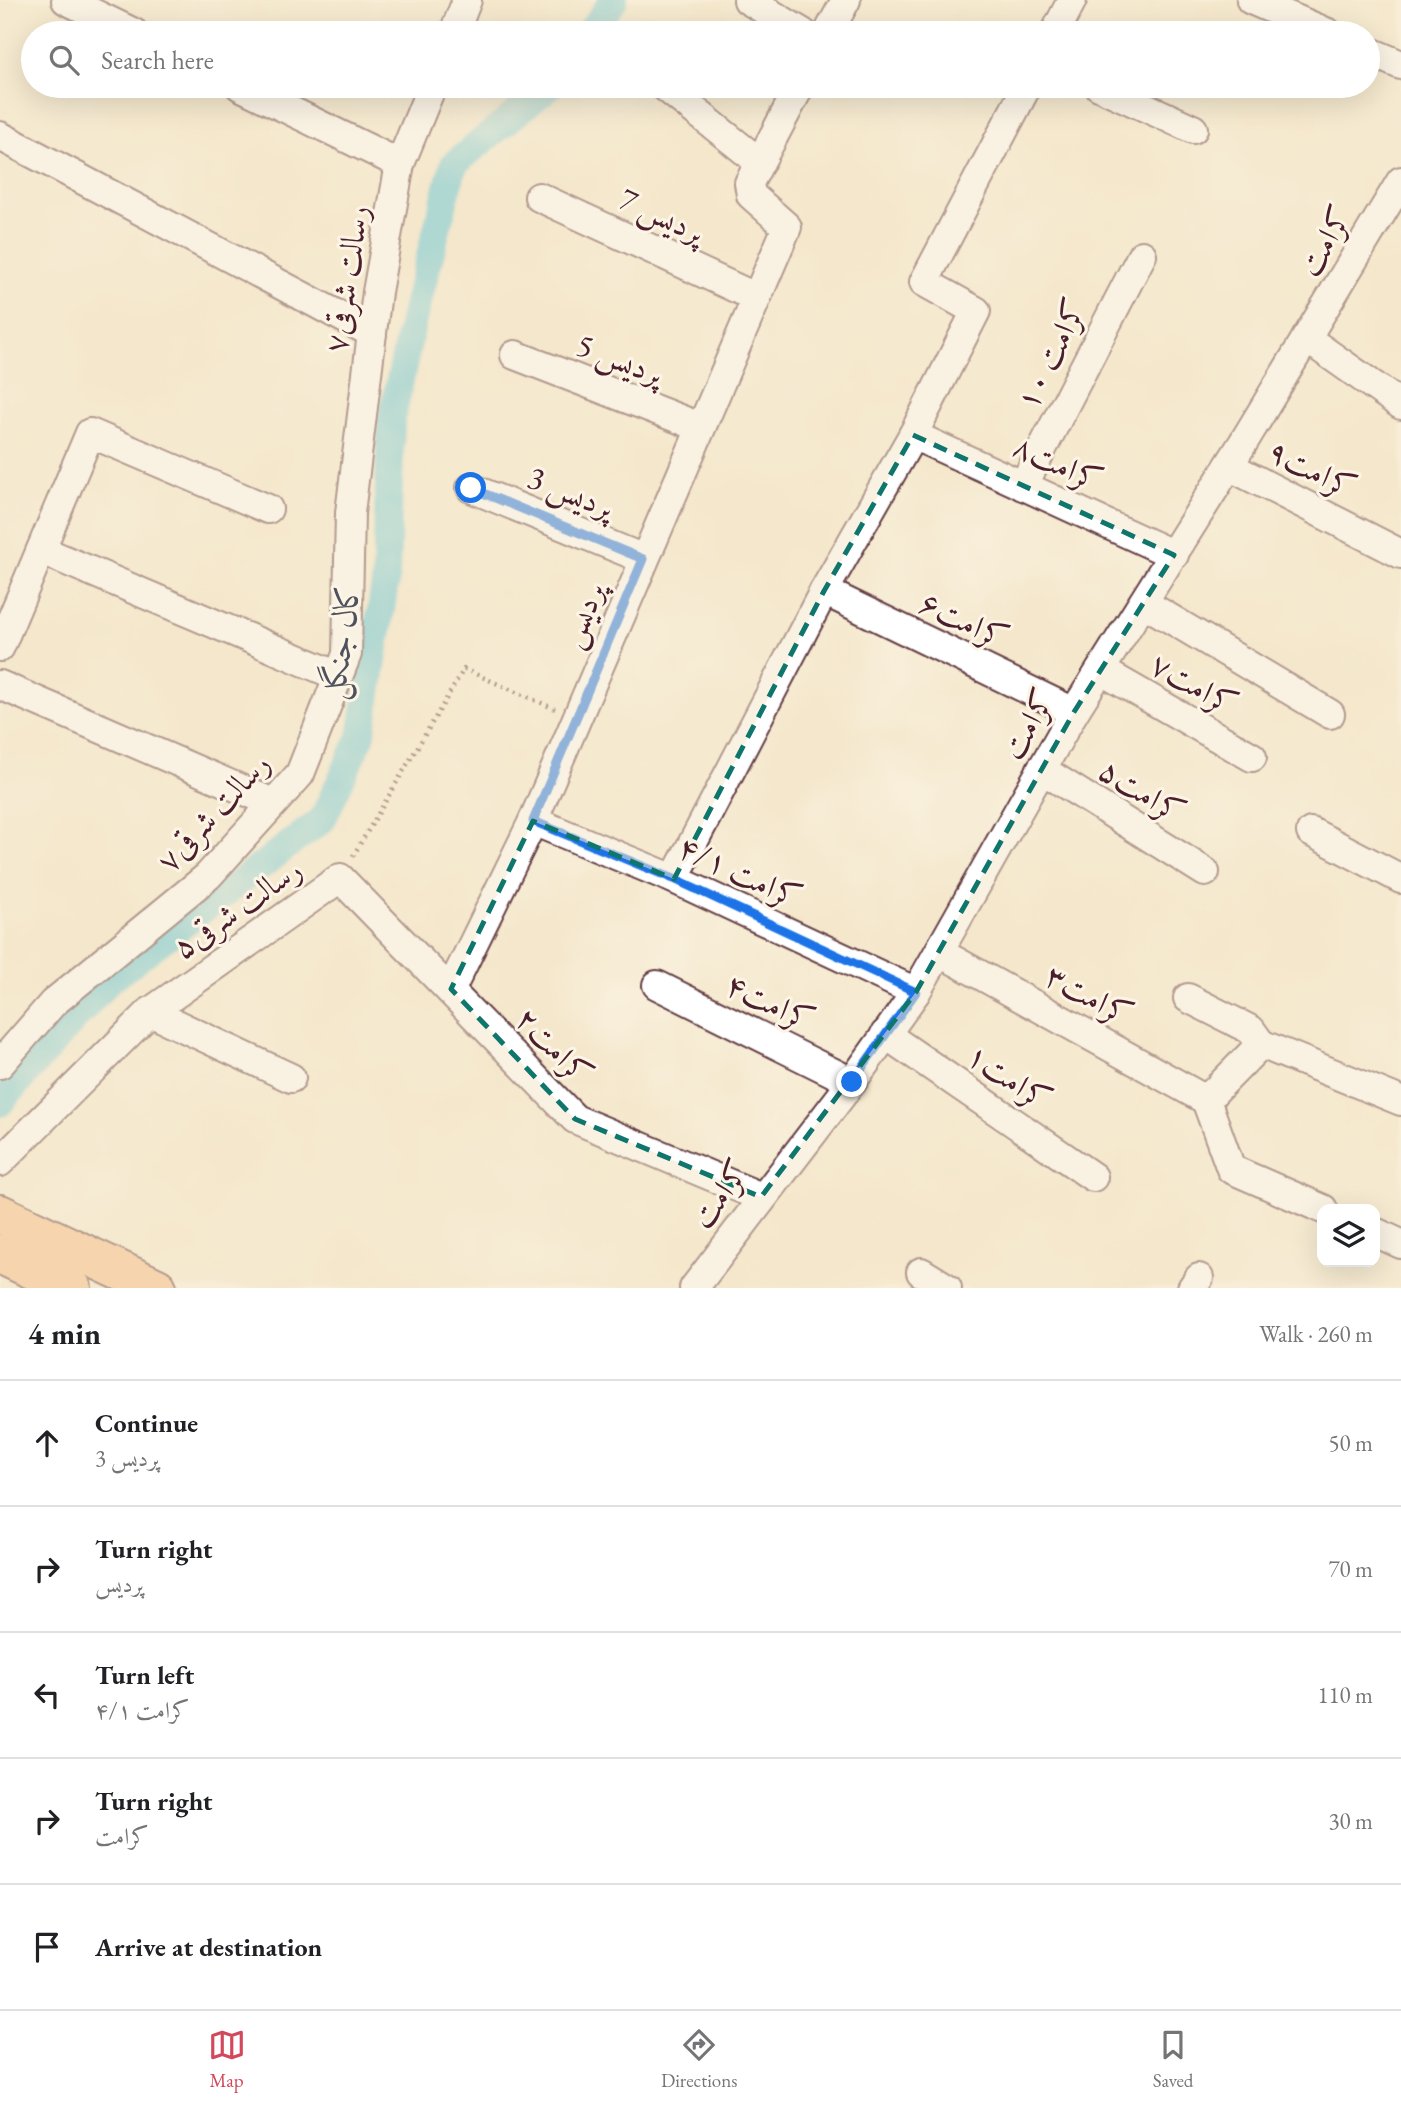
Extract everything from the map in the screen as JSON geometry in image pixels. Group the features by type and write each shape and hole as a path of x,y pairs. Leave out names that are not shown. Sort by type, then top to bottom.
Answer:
{"main road":[{"path":"0,1214 143,1285"},
{"path":"0,1254 72,1288"}],"street":[{"path":"66,0 109,21"},
{"path":"459,21 467,0"},
{"path":"748,0 783,21"},
{"path":"835,21 846,0"},
{"path":"1061,21 1072,0"},
{"path":"1251,0 1300,21"},
{"path":"1380,56 1401,65"},
{"path":"265,98 400,164"},
{"name":"رسالت شرقی۷","path":"0,1065 53,1003 208,876 300,774 347,654 350,513 372,333 400,164 427,98"},
{"path":"679,98 759,162 794,98"},
{"path":"674,879 824,591 913,435 942,373 976,312 924,282 1021,98"},
{"path":"1125,98 1193,129"},
{"path":"0,136 372,333"},
{"name":"پردیس","path":"451,989 533,821 755,297 787,228 751,195 749,183 759,162"},
{"name":"کرامت","path":"694,1288 761,1197 852,1082 916,992 1074,712 1174,555 1306,338 1391,221 1401,181"},
{"name":"پردیس 7","path":"539,197 755,297"},
{"name":"کرامت ۱۰","path":"1023,486 1142,255"},
{"path":"1306,338 1401,405"},
{"name":"پردیس 5","path":"515,355 700,427"},
{"path":"0,647 90,433 268,509"},
{"name":"کرامت۸","path":"913,435 1174,555"},
{"name":"کرامت۹","path":"1229,466 1401,554"},
{"name":"پردیس 3","path":"471,488 643,559"},
{"path":"41,550 338,676"},
{"name":"کرامت۶","path":"824,591 1074,712"},
{"path":"1144,603 1329,714"},
{"name":"کرامت۷","path":"1102,671 1252,757"},
{"path":"0,685 273,803"},
{"name":"کرامت۵","path":"1041,769 1205,872"},
{"name":"کرامت ۴/۱","path":"533,821 674,879 916,992"},
{"path":"1311,832 1401,879"},
{"name":"کرامت۲","path":"340,878 575,1119 761,1197"},
{"name":"رسالت شرقی۵","path":"0,1163 150,1012 340,878"},
{"name":"کرامت۳","path":"939,952 1206,1100"},
{"name":"کرامت۴","path":"657,985 852,1082"},
{"path":"1188,998 1251,1030 1261,1044 1401,1101"},
{"path":"150,1012 291,1078"},
{"name":"کرامت۱","path":"885,1034 1093,1177"},
{"path":"1261,1044 1206,1100 1231,1169 1317,1206"},
{"path":"1380,1234 1401,1244"},
{"path":"920,1272 947,1288"}],"path":[{"name":"رسالت شرقی۵","path":"340,878 464,669 576,719"}],"highlighted area":[{"path":"913,435 1174,555 1074,712 916,992 761,1197 575,1119 451,989 533,821 674,879 824,591"}],"waterway":[{"name":"کال جنگل","path":"598,21 614,0"},
{"name":"کال جنگل","path":"0,1103 109,980 322,820 361,737 386,577 391,422 413,320 454,164 535,98"}],"route":[{"path":"471,488 643,559 533,821 674,879 916,992 852,1082"}]}
